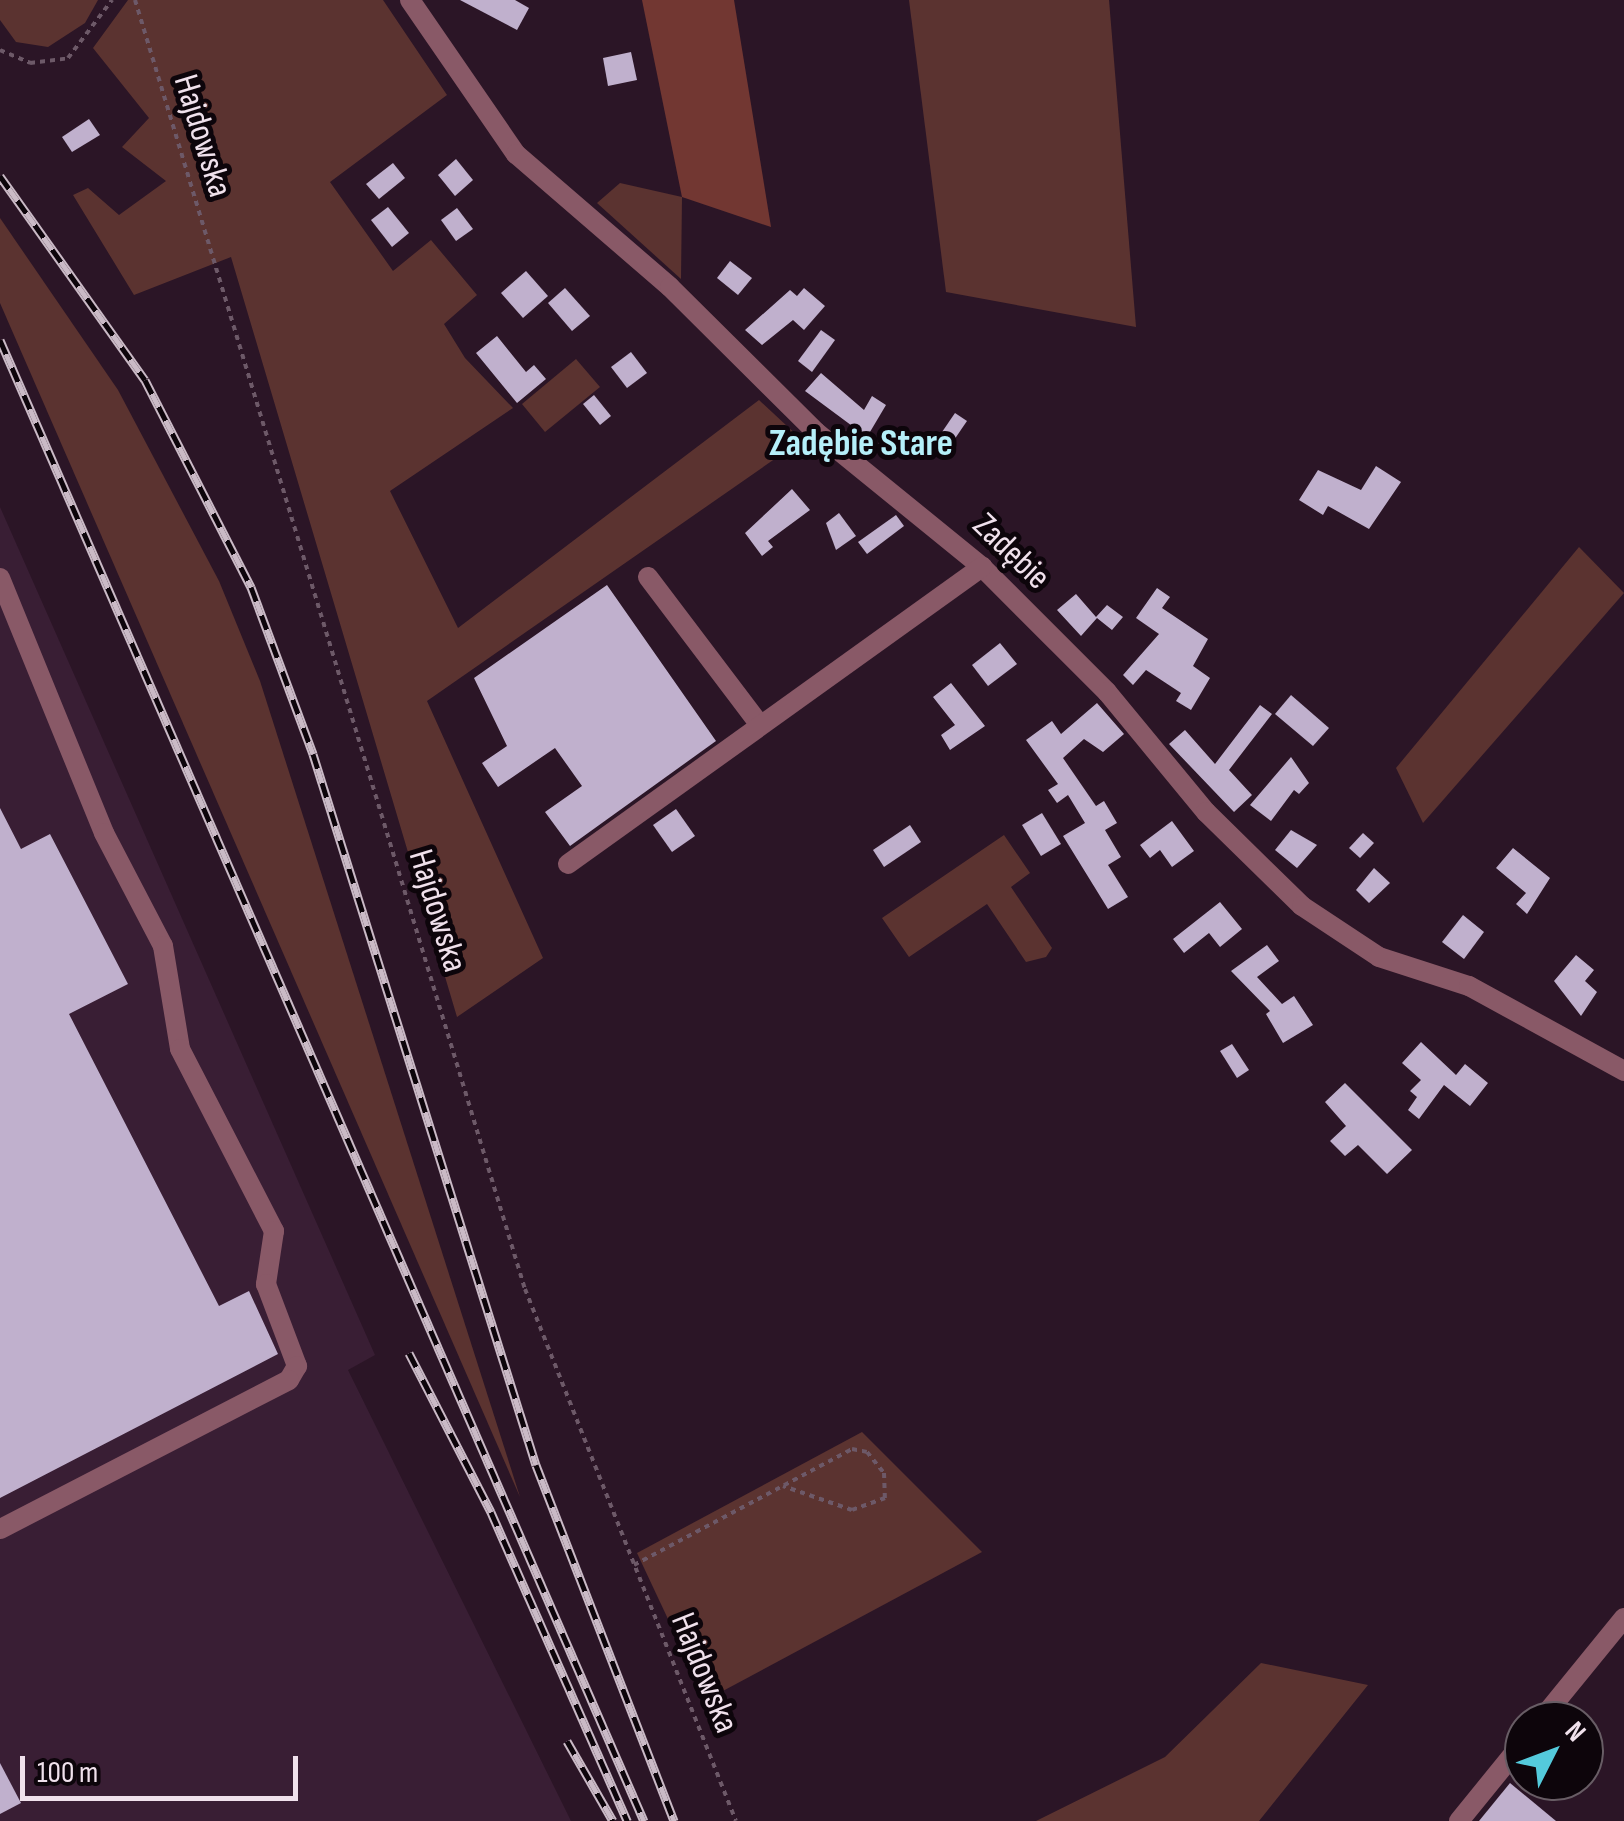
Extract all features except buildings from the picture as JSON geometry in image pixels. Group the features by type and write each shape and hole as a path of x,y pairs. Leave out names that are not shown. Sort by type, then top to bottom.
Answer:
{"street":[{"name":"Zadębie","path":"410,0 502,137 532,170 670,287 816,432 982,567 1116,702 1206,812 1318,919 1379,957 1489,996 1624,1071"},
{"path":"568,864 982,567"},
{"path":"0,578 104,833 163,946 180,1049 274,1231 266,1284 297,1366 288,1380 0,1528"},
{"path":"648,578 759,724"},
{"path":"1556,1701 1624,1618"},
{"path":"1459,1821 1504,1766"}],"path":[{"path":"0,50 30,62 68,58 112,0"},
{"name":"Hajdowska","path":"135,0 525,1289 736,1821"},
{"path":"634,1566 783,1486 852,1449 867,1452 884,1473 884,1498 852,1510 783,1486"}],"shaded area":[{"path":"0,0 98,0 85,23 48,47 16,42 0,20"},
{"path":"128,0 383,0 447,95 330,182 393,271 431,240 477,295 444,324 465,358 513,408 390,491 458,628 759,400 802,440 427,701 543,958 457,1017 231,257 134,295 73,195 88,188 119,215 166,181 122,147 149,118 93,48"},
{"path":"642,0 734,0 771,227 682,197"},
{"path":"909,0 1109,0 1136,327 946,292"},
{"path":"620,183 682,197 681,279 597,203"},
{"path":"0,218 118,390 219,581 260,681 520,1497 0,303"},
{"path":"576,359 600,387 545,432 522,404"},
{"path":"0,507 375,1355 348,1370 571,1821 0,1821"},
{"path":"1579,547 1624,593 1423,823 1396,768"},
{"path":"1004,835 1030,873 1011,887 1052,948 1046,957 1026,962 987,904 909,957 882,918"},
{"path":"862,1432 982,1552 706,1700 637,1553"},
{"path":"1261,1663 1368,1685 1259,1821 1036,1821 1165,1757"}],"railway":[{"path":"0,176 145,380 251,587 313,754 536,1465 674,1821"},
{"path":"0,340 644,1821"},
{"path":"409,1353 491,1512 627,1821"},
{"path":"567,1741 613,1821"}],"district":[{"name":"Zadębie Stare","path":"861,444"}]}
